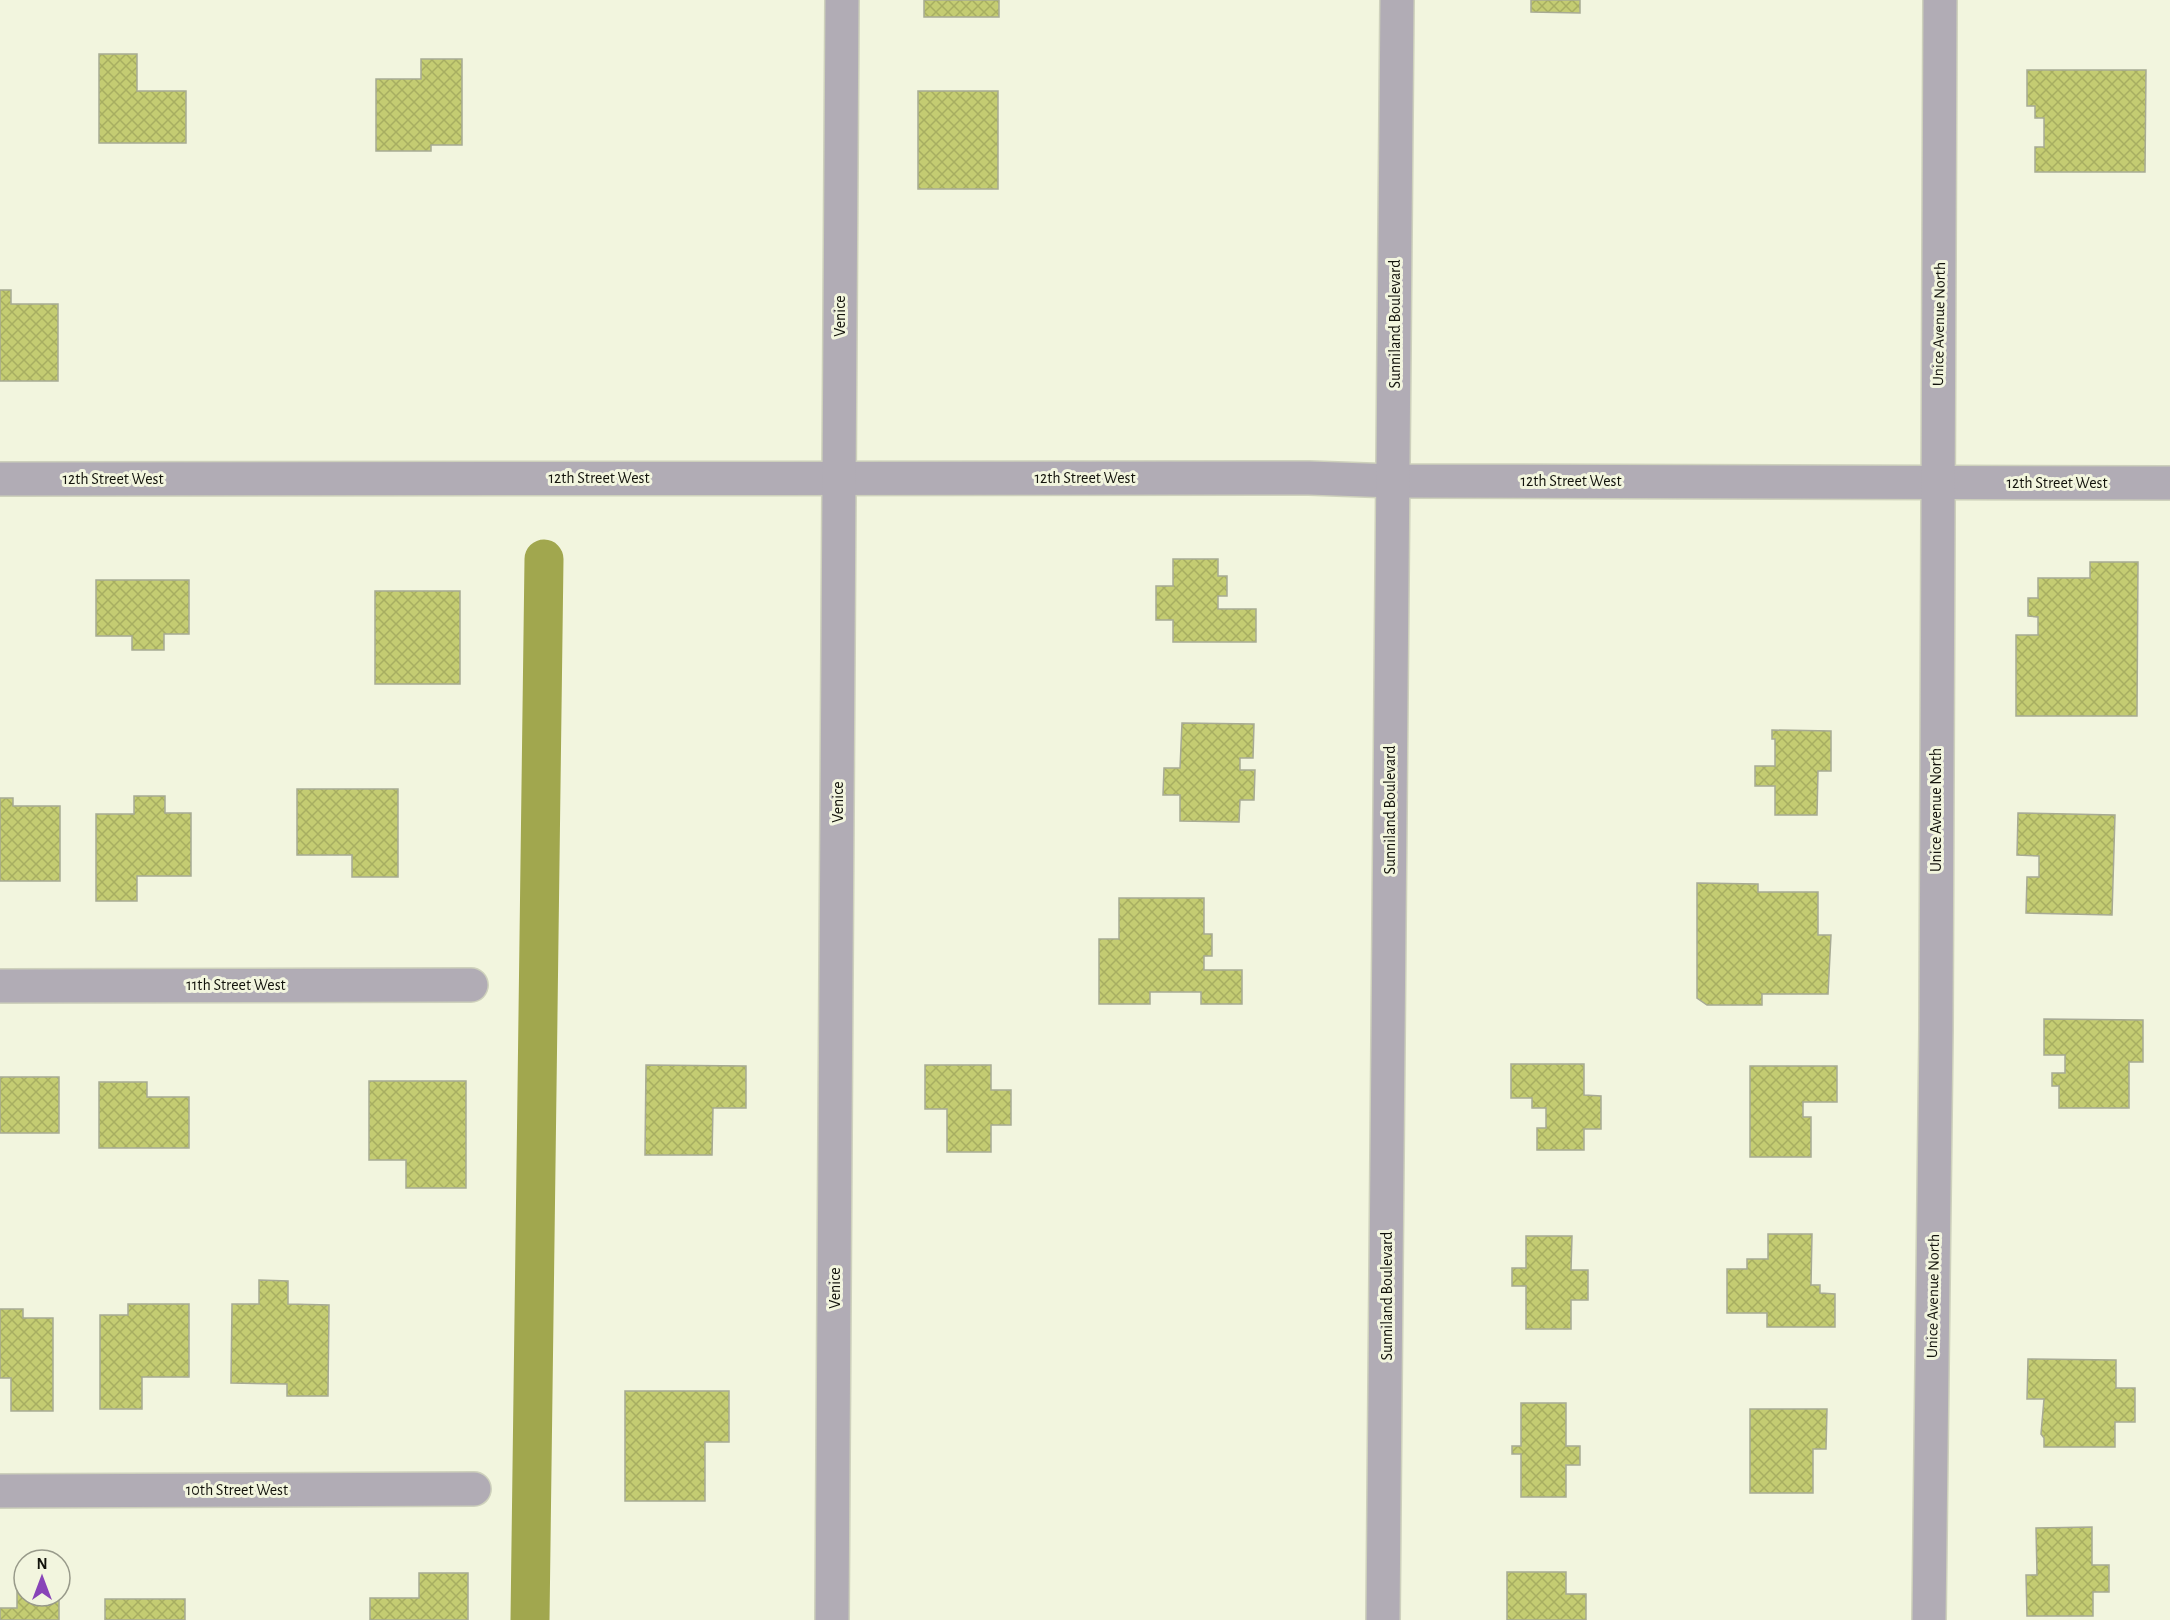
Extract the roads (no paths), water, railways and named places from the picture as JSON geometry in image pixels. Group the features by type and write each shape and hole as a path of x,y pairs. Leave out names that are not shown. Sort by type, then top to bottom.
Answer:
{"street":[{"name":"Venice","path":"832,1612 839,768 837,478 842,0"},
{"name":"Sunniland Boulevard","path":"1383,1620 1397,0"},
{"name":"Unice Avenue North","path":"1929,1620 1936,1030 1940,0"},
{"name":"12th Street West","path":"0,479 1309,478 1394,481 2170,483"},
{"name":"11th Street West","path":"0,986 471,985"},
{"name":"10th Street West","path":"0,1491 474,1489"}],"waterway":[{"path":"530,1620 544,559"}]}
